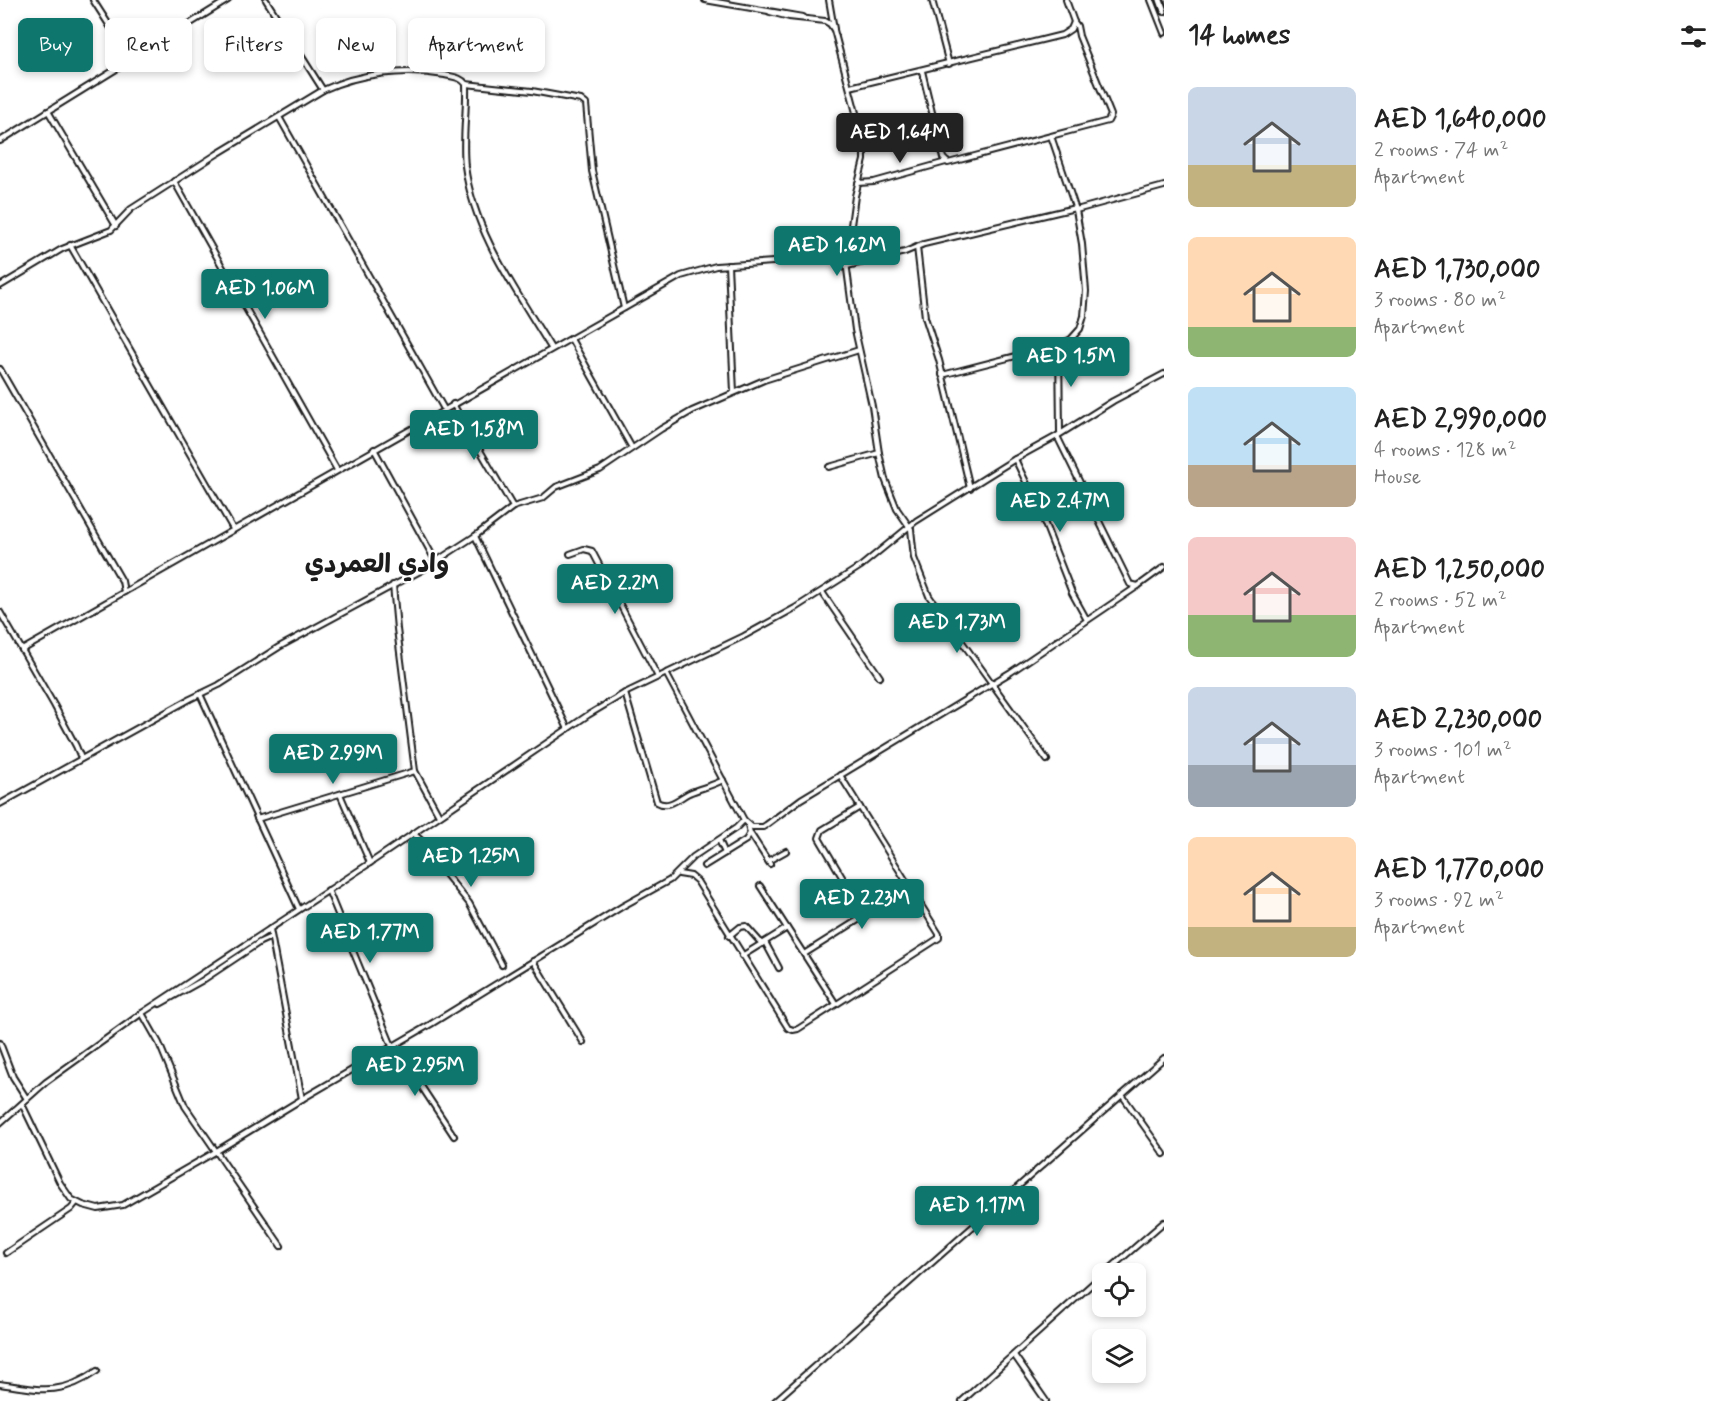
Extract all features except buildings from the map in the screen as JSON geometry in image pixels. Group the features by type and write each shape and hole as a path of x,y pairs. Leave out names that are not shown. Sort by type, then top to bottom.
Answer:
{"main road":[{"path":"1160,0 1164,11"}],"street":[{"path":"93,0 105,19"},
{"path":"192,22 228,0"},
{"path":"266,0 323,90"},
{"path":"705,0 789,17 826,21 834,30"},
{"path":"829,0 834,30 864,149 846,257 859,350 872,406 879,453 891,495 912,533 914,558 929,596 1047,760"},
{"path":"932,0 949,64"},
{"path":"858,183 874,182 1108,121 1111,117 1066,0"},
{"path":"1151,0 1164,33"},
{"path":"826,21 832,14"},
{"path":"850,87 1054,38 1069,32 1074,22"},
{"path":"922,71 946,162"},
{"path":"0,141 110,72"},
{"path":"0,286 70,245 108,232 127,212 323,90 336,84 371,76 404,72 443,75 462,79 466,84 464,152 474,206 488,240 551,348"},
{"path":"466,84 532,91 578,99 586,104 592,171 624,308"},
{"path":"48,111 116,226"},
{"path":"279,117 444,409"},
{"path":"942,375 1059,345 1076,334 1084,316 1086,299 1083,260 1076,209 1051,136"},
{"path":"174,181 338,470"},
{"path":"847,266 1164,186"},
{"path":"70,245 233,529"},
{"path":"916,247 926,317 970,488"},
{"path":"22,650 551,348 687,273 729,265 846,257"},
{"path":"729,265 734,392"},
{"path":"571,339 632,448"},
{"path":"1059,345 1061,372 1059,434 1129,582 1133,586 1138,586"},
{"path":"0,804 81,758 231,679 279,647 436,562 513,507 543,498 556,487 600,470 676,420 734,392 795,369 859,350"},
{"path":"0,369 122,581 124,592"},
{"path":"0,1123 53,1077 142,1013 568,729 625,693 762,627 822,592 861,566 909,526 1015,459 1113,401 1164,374"},
{"path":"453,404 513,507"},
{"path":"374,449 436,562"},
{"path":"829,467 879,453"},
{"path":"1015,459 1036,502 1072,593 1087,620"},
{"path":"475,536 568,729"},
{"path":"570,554 587,549 592,551 658,677"},
{"path":"746,822 752,827 763,827 801,799 993,683 1164,567"},
{"path":"393,585 395,618 416,771 439,815"},
{"path":"822,592 880,677"},
{"path":"0,612 81,758"},
{"path":"666,673 750,833 769,863 786,851"},
{"path":"625,693 657,802 671,803 691,792 723,780"},
{"path":"200,694 299,909"},
{"path":"256,819 416,771"},
{"path":"678,874 687,874 694,878 790,1029 798,1029 939,938 938,932 840,775"},
{"path":"340,794 370,863"},
{"path":"860,807 822,830 819,838 865,916"},
{"path":"22,1104 63,1189 76,1202 98,1209 123,1205 678,874 693,857 746,822"},
{"path":"413,833 424,843 437,864 471,906 502,965"},
{"path":"704,866 746,840 750,833"},
{"path":"719,840 725,853"},
{"path":"760,886 836,1004"},
{"path":"804,954 909,888"},
{"path":"328,890 393,1046 454,1136"},
{"path":"456,897 462,894"},
{"path":"729,936 740,927 746,926 764,943 779,968"},
{"path":"742,956 788,928"},
{"path":"270,929 302,1099"},
{"path":"142,1013 188,989 271,937"},
{"path":"533,961 583,1042"},
{"path":"142,1013 163,1051 181,1098 215,1152 281,1246"},
{"path":"0,1043 13,1077 27,1099"},
{"path":"776,1401 1164,1058"},
{"path":"1122,1095 1164,1154"},
{"path":"6,1253 69,1210 76,1202"},
{"path":"1116,1263 1164,1222"},
{"path":"962,1401 1092,1284"},
{"path":"1014,1355 1046,1401"},
{"path":"0,1384 58,1389 75,1384 97,1371"}],"district":[{"name":"وادي العمردي","path":"377,563"}]}
